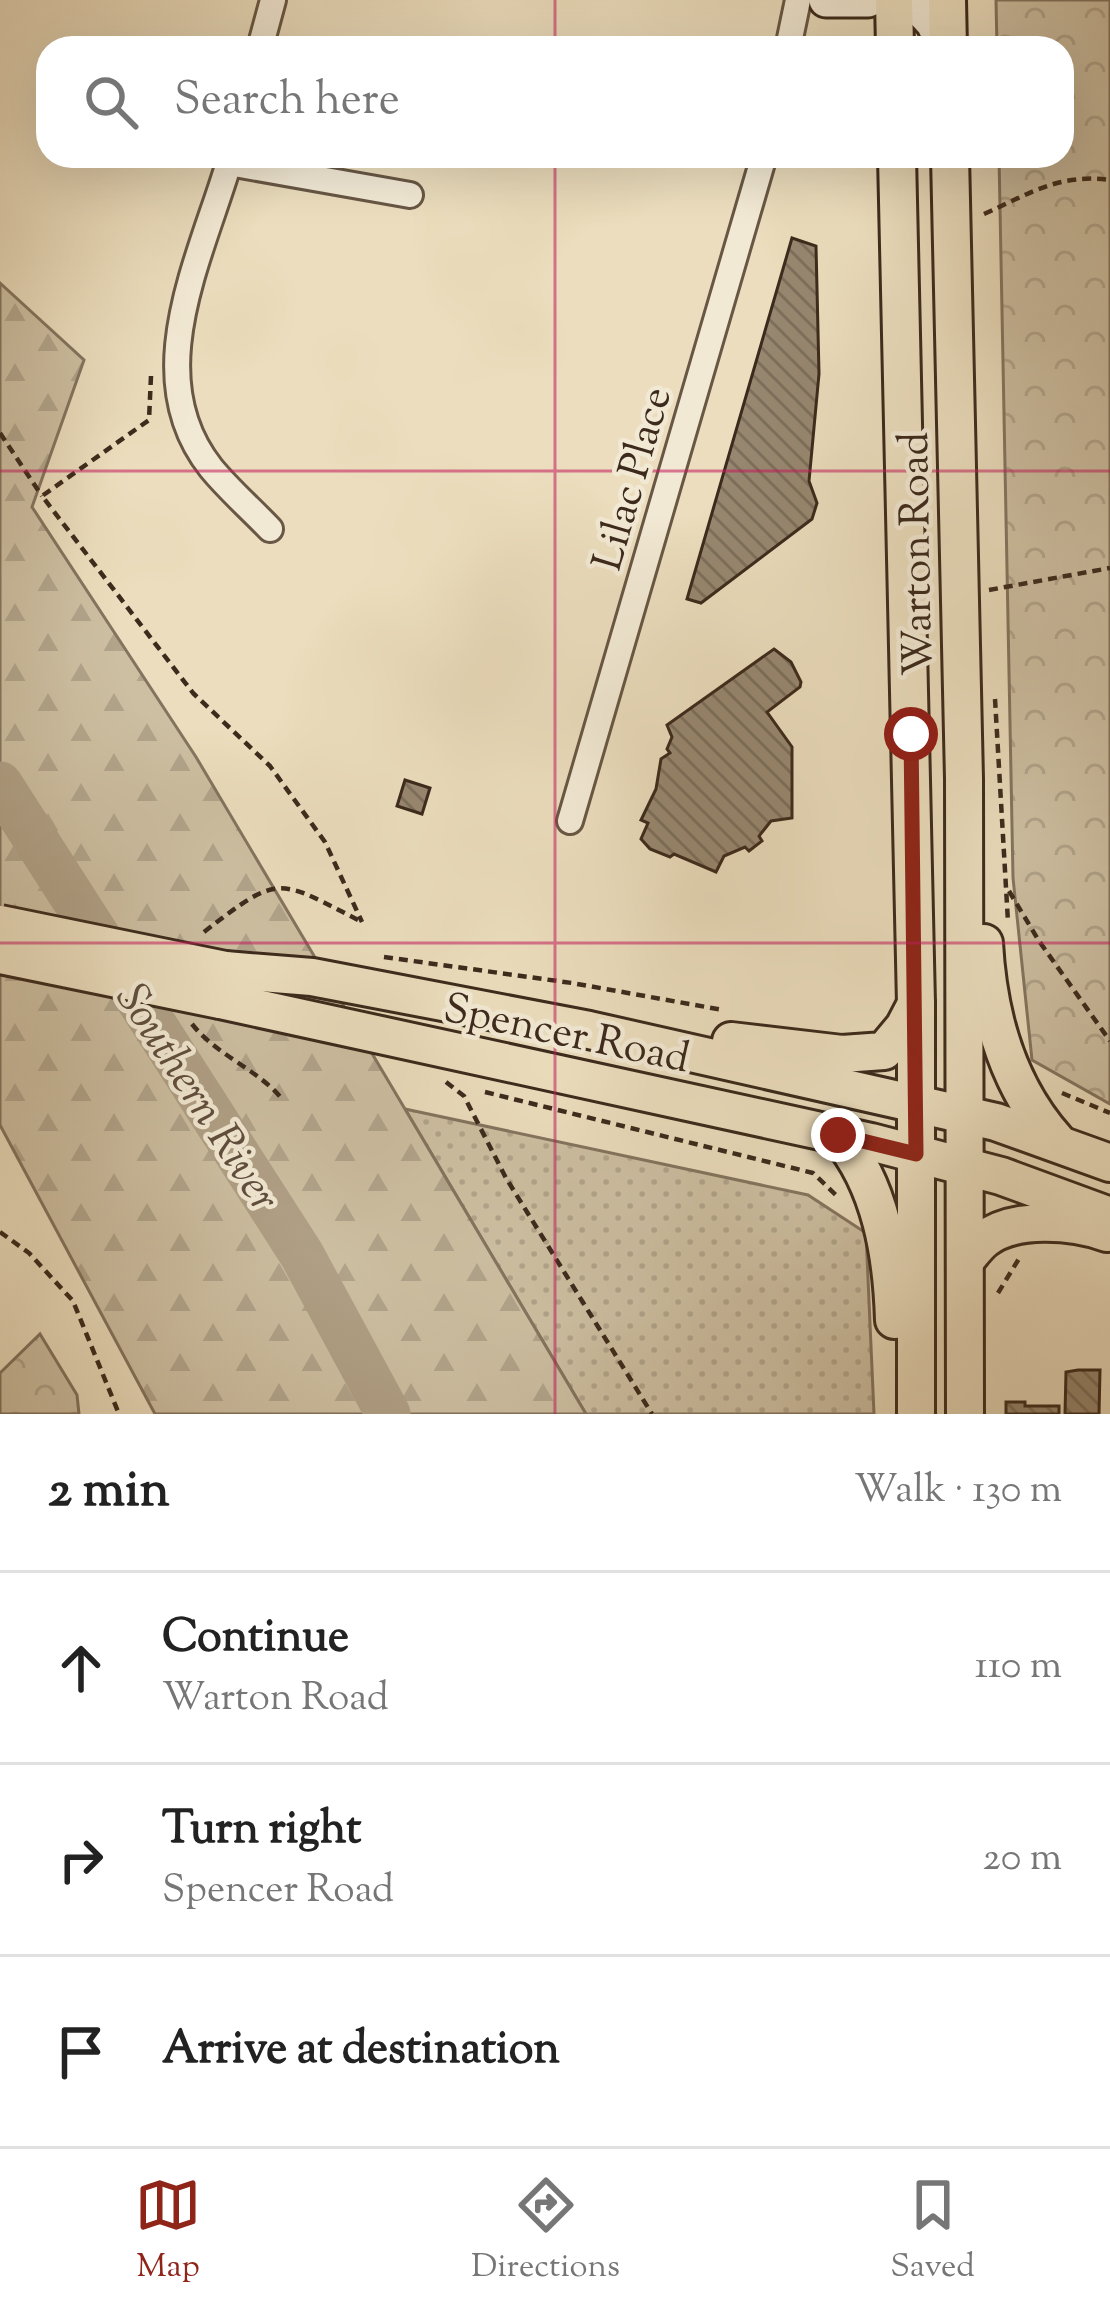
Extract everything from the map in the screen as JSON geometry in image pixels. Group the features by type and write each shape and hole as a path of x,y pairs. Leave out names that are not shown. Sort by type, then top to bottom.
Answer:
{"main road":[{"path":"894,0 895,36"},
{"path":"947,0 947,36"},
{"name":"Warton Road","path":"897,168 916,1004 916,1414"},
{"path":"899,264 922,168"},
{"name":"Warton Road","path":"950,168 964,779 965,1414"},
{"path":"907,516 929,490 933,398 940,355 954,332"},
{"path":"964,779 981,862 986,973 1010,1070 1028,1108 1062,1147"},
{"name":"Spencer Road","path":"0,925 211,996 312,977 916,1103 1005,1125 1110,1163"},
{"name":"Spencer Road","path":"0,955 211,996 838,1135 965,1167 1110,1216"},
{"path":"490,1011 546,1009 763,1046 842,1054 884,1051 916,1004"},
{"path":"838,1135 858,1158 873,1195 893,1286 898,1414"},
{"path":"965,1261 986,1238 1032,1223 1089,1226 1110,1234"}],"street":[{"path":"263,36 273,0"},
{"path":"790,36 798,0"},
{"path":"826,0 868,0"},
{"path":"912,0 940,36"},
{"path":"227,168 185,293 177,361 184,418 210,466 270,529"},
{"path":"275,168 410,195"},
{"name":"Lilac Place","path":"570,821 760,168"}],"path":[{"path":"984,214 1055,181 1110,180"},
{"path":"42,496 149,420 148,379 177,361"},
{"path":"0,434 193,693 270,766 326,842 362,922 307,894 277,885 249,897 204,932"},
{"path":"989,590 1110,568"},
{"path":"1006,886 1110,1041"},
{"path":"373,957 572,982 723,1010"},
{"path":"211,996 203,1038 271,1084 284,1100"},
{"path":"1017,1086 1039,1075 1070,1098 1110,1114"},
{"path":"652,1414 506,1178 464,1096 446,1082 812,1173 850,1208 873,1195"},
{"path":"0,1232 29,1253 73,1301 119,1414"}],"green space":[{"path":"996,0 1110,0 1110,1104 1032,1060 1013,878 999,168 1074,168 1074,36 997,36"},
{"path":"0,283 84,360 32,507 196,757 586,1414 155,1414 0,1125"},
{"path":"405,1109 808,1195 866,1233 874,1414 586,1414"},
{"path":"40,1334 77,1395 79,1414 0,1414 0,1373"}],"building":[{"path":"792,238 816,246 819,374 809,481 817,503 812,519 701,603 687,599"},
{"path":"774,649 791,662 801,682 767,712 792,747 792,818 771,821 759,836 762,841 749,851 745,847 724,856 716,872 650,849 641,839 648,823 641,820 656,789 661,759 670,753 672,737 667,725"},
{"path":"405,780 430,788 422,814 397,806"},
{"path":"1100,1370 1099,1414 1065,1414 1066,1372"},
{"path":"1006,1402 1059,1406 1059,1414 1006,1414"}],"waterway":[{"name":"Southern River","path":"0,784 302,1255 388,1414"}],"route":[{"path":"838,1135 916,1154 911,734"}]}
